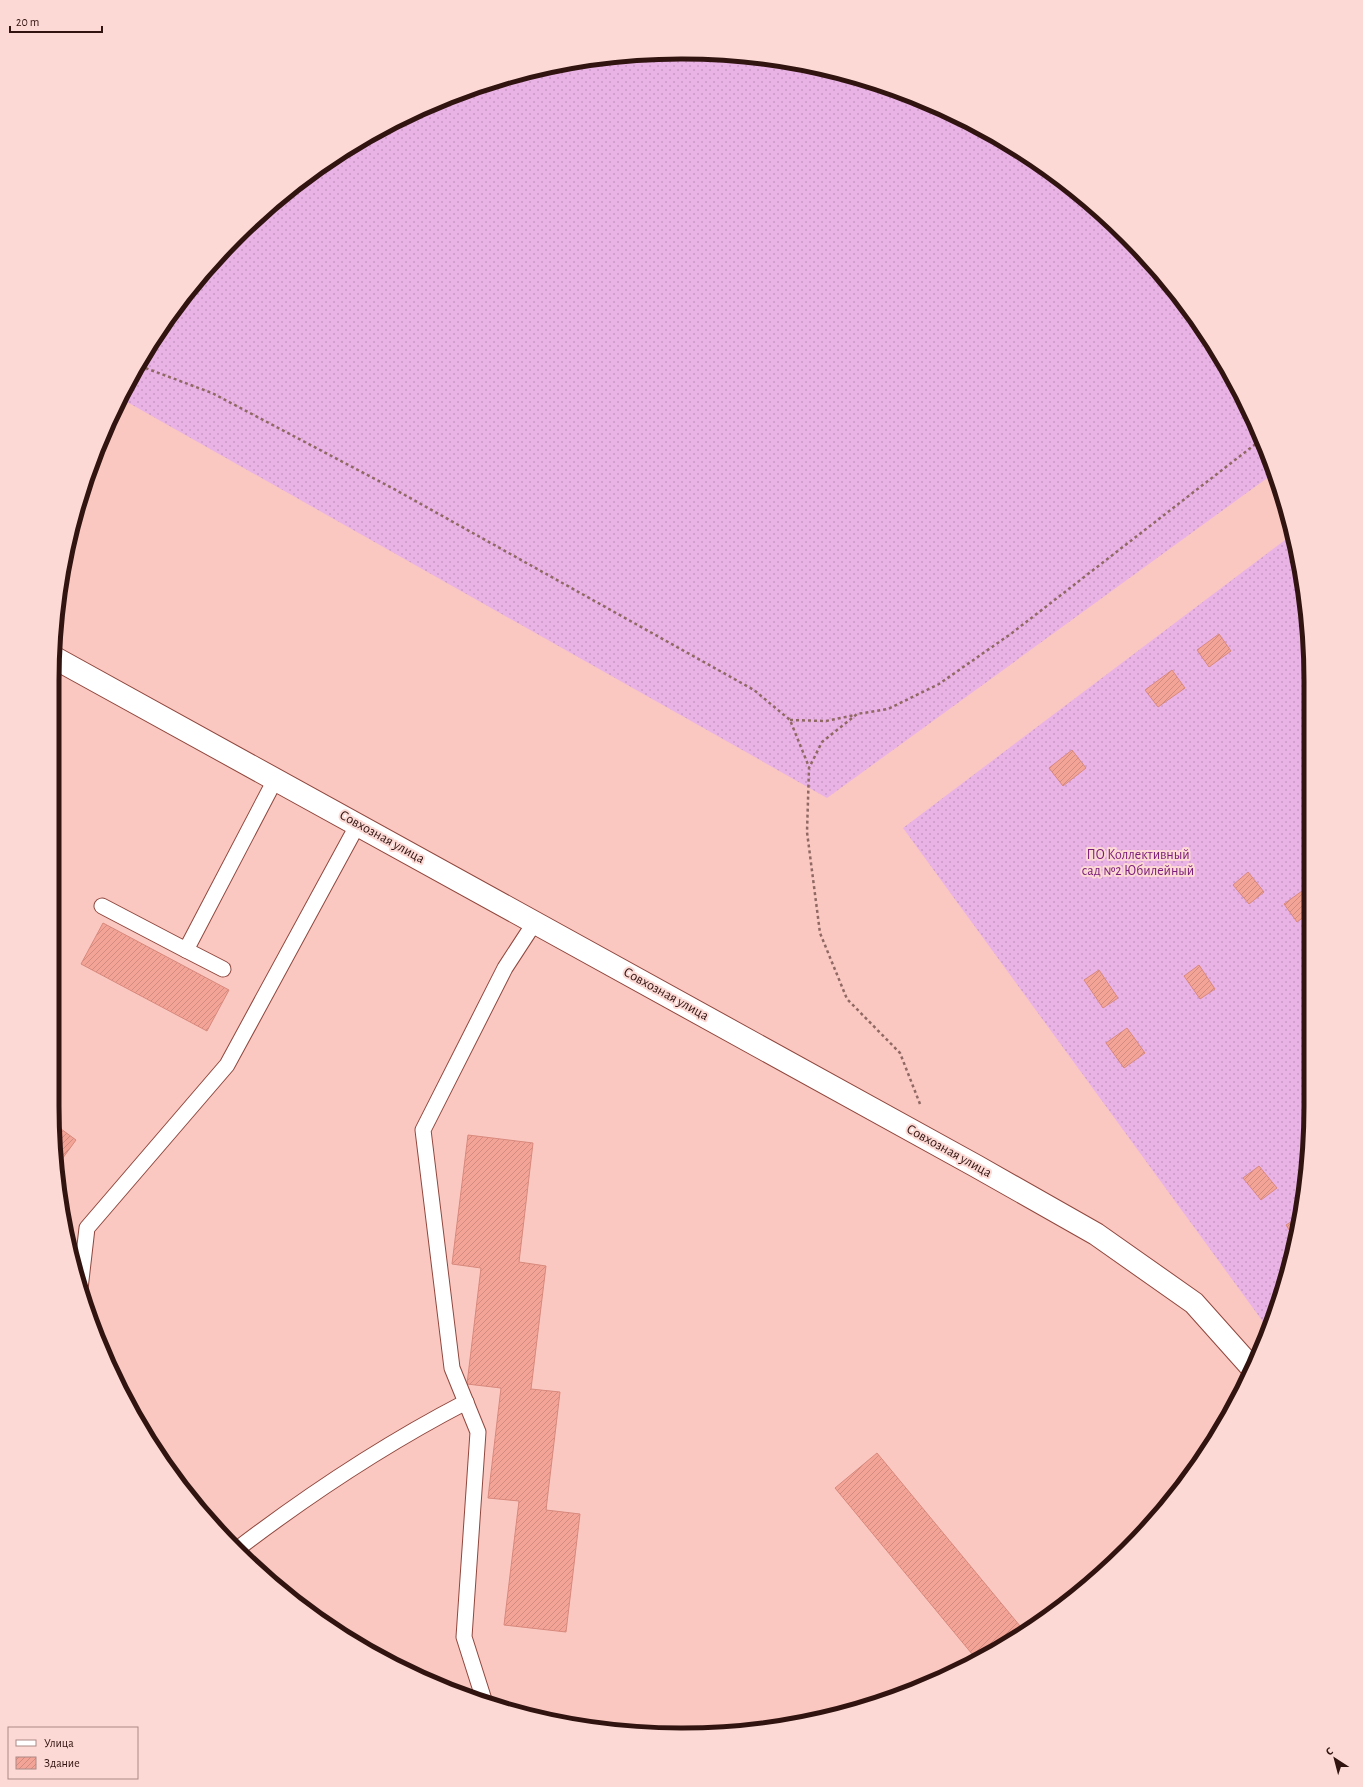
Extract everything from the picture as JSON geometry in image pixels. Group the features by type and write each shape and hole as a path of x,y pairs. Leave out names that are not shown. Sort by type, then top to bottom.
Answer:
{"main road":[{"name":"Совхозная улица","path":"60,660 276,778 1096,1234 1194,1303 1248,1364"}],"lane":[{"path":"186,950 276,778"},
{"path":"82,1273 87,1228 227,1065 358,824"},
{"path":"102,906 223,970"},
{"path":"483,1695 464,1637 478,1432 452,1368 423,1130 505,968 535,922"},
{"path":"241,1546 296,1505 432,1420 466,1402"}],"path":[{"path":"144,367 212,392 394,490 754,690 790,720 809,768 807,832 820,933 847,999 900,1053 936,1144"},
{"path":"790,720 826,721 888,709 938,684 1012,633 1257,443"},
{"path":"809,768 822,742 857,714"}],"green space":[{"path":"641,60 722,60 763,64 843,80 882,92 920,106 993,142 1027,164 1092,213 1122,241 1150,271 1199,336 1221,370 1240,406 1257,443 1269,476 827,798 126,401 142,370 164,336 213,271 241,241 271,213 303,188 370,142 406,123 443,106 520,80 600,64"},
{"name":"ПО Коллективный сад №2 Юбилейный","path":"1287,538 1299,600 1303,641 1303,1146 1299,1187 1292,1227 1283,1267 1264,1324 903,828"}],"building":[{"path":"1219,634 1231,651 1209,667 1197,650"},
{"path":"1172,670 1185,688 1158,707 1145,690"},
{"path":"1072,750 1086,768 1063,786 1049,768"},
{"path":"1248,872 1264,892 1249,904 1233,885"},
{"path":"1304,890 1304,917 1297,922 1284,904"},
{"path":"103,923 229,990 207,1031 81,964"},
{"path":"1199,965 1215,989 1200,999 1184,976"},
{"path":"1099,970 1118,998 1103,1008 1084,980"},
{"path":"1127,1028 1145,1053 1124,1068 1106,1043"},
{"path":"60,1128 76,1140 61,1160"},
{"path":"468,1135 533,1143 519,1262 546,1266 531,1389 560,1392 546,1510 580,1514 566,1632 504,1625 519,1501 488,1498 501,1388 467,1384 481,1268 452,1264"},
{"path":"1259,1166 1277,1188 1261,1200 1243,1178"},
{"path":"1293,1220 1291,1232 1286,1225"},
{"path":"877,1453 1021,1627 973,1655 835,1488"}]}
